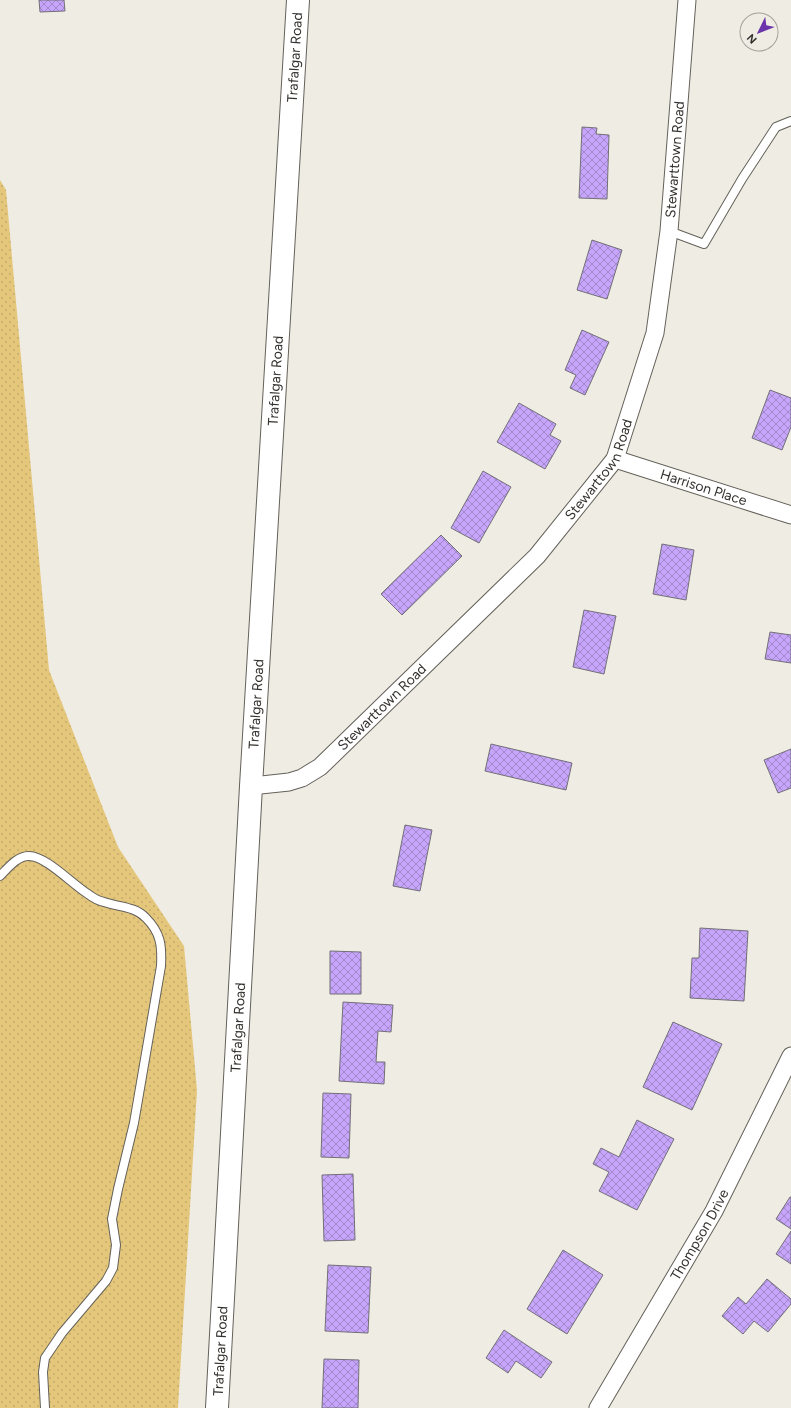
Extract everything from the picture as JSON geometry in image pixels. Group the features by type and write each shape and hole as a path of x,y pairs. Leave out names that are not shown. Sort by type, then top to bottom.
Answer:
{"main road":[{"name":"Trafalgar Road","path":"217,1408 251,786 298,0"}],"street":[{"name":"Stewarttown Road","path":"251,786 289,782 302,778 320,767 537,556 615,459 655,333 669,231 687,0"},
{"name":"Harrison Place","path":"615,459 791,515"},
{"name":"Thompson Drive","path":"598,1408 714,1211 791,1056"}],"lane":[{"path":"669,231 704,244 742,178 776,127 791,121"},
{"path":"0,876 19,858 30,856 43,860 89,895 104,902 136,910 146,917 156,930 162,946 161,966 134,1123 112,1219 116,1245 113,1268 106,1281 62,1333 45,1358 43,1372 45,1408"}],"shaded area":[{"path":"0,180 6,190 49,670 118,847 184,946 197,1090 178,1408 0,1408"}],"building":[{"path":"39,0 64,0 65,11 40,12"},
{"path":"582,127 597,128 596,134 609,135 607,199 579,198"},
{"path":"592,240 622,250 607,299 577,290"},
{"path":"582,330 609,342 585,395 570,388 576,375 565,370"},
{"path":"770,390 791,398 791,427 782,450 752,438"},
{"path":"519,403 556,424 550,435 561,441 545,469 497,442"},
{"path":"483,471 511,487 479,543 451,528"},
{"path":"441,535 462,556 402,615 381,594"},
{"path":"662,544 694,550 686,600 653,594"},
{"path":"584,610 616,616 604,674 573,667"},
{"path":"770,632 791,635 791,663 765,659"},
{"path":"491,744 572,763 566,790 485,771"},
{"path":"791,749 791,788 778,793 764,760"},
{"path":"405,825 432,830 420,891 393,886"},
{"path":"700,928 748,931 744,1001 690,998 692,958 699,958"},
{"path":"330,951 361,952 361,994 330,994"},
{"path":"343,1002 393,1005 391,1032 378,1031 376,1062 385,1062 384,1084 339,1081"},
{"path":"673,1022 722,1044 692,1110 643,1087"},
{"path":"323,1093 351,1094 349,1158 321,1157"},
{"path":"637,1120 674,1139 637,1210 599,1191 609,1172 593,1164 601,1148 619,1157"},
{"path":"353,1174 355,1240 324,1241 322,1175"},
{"path":"791,1197 791,1229 776,1219"},
{"path":"791,1231 791,1264 776,1254"},
{"path":"563,1250 603,1275 567,1334 527,1309"},
{"path":"328,1265 371,1267 368,1333 325,1331"},
{"path":"767,1279 791,1299 791,1304 768,1332 754,1321 743,1334 722,1316 738,1297 746,1304"},
{"path":"504,1330 552,1362 541,1378 516,1361 508,1373 486,1358"},
{"path":"324,1359 359,1360 358,1408 322,1408"}]}
